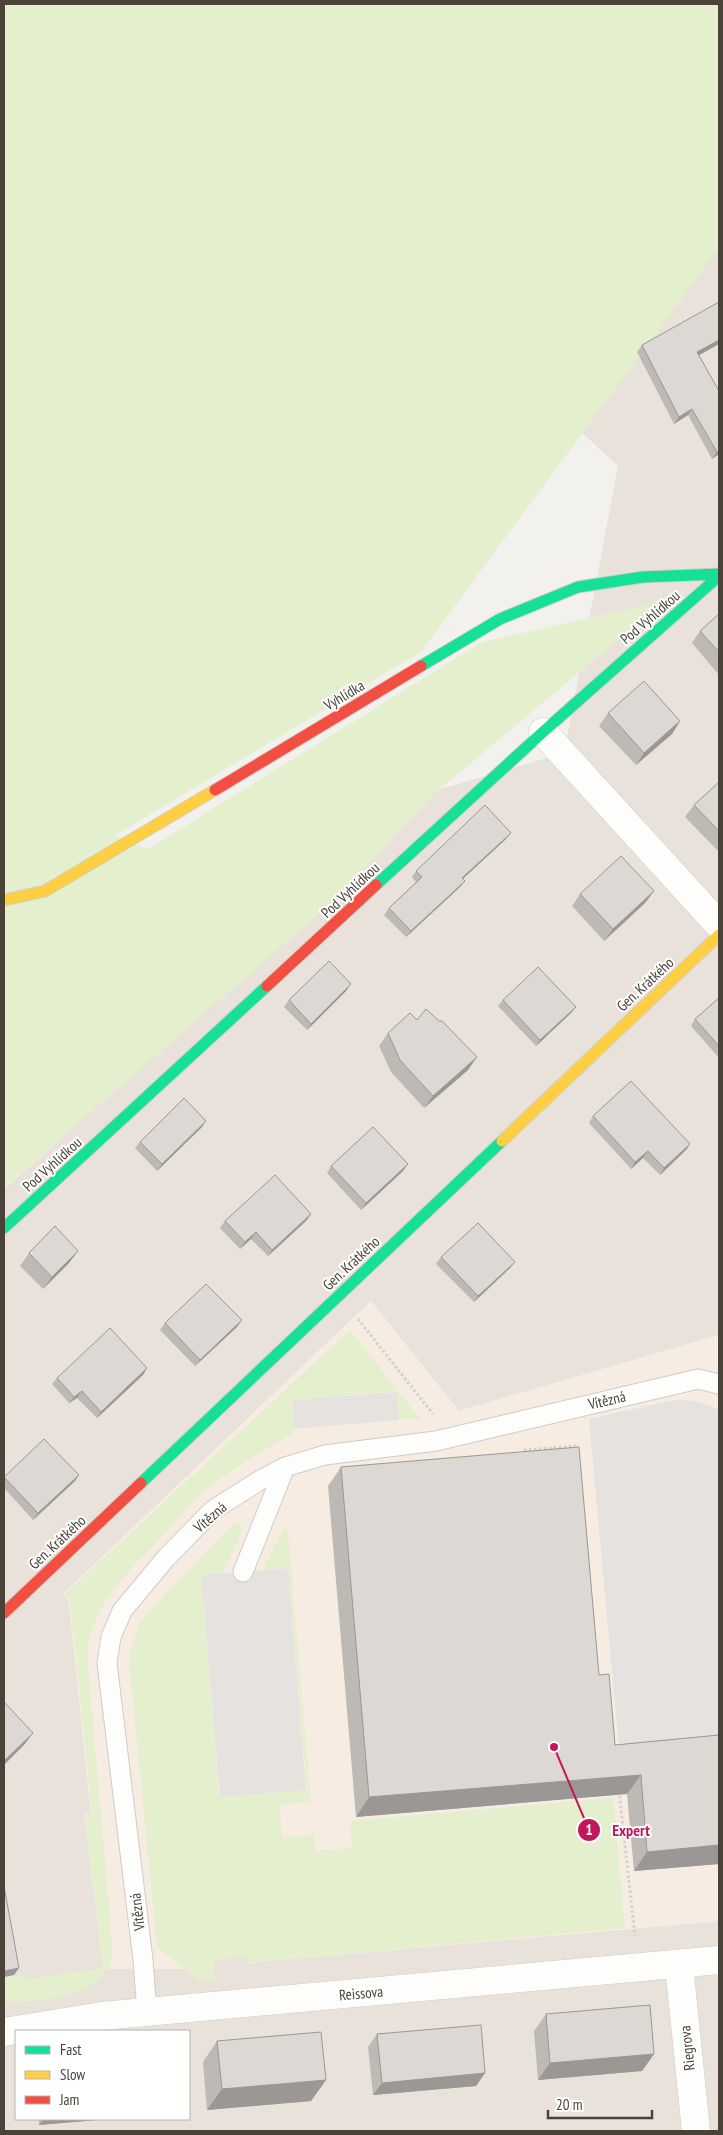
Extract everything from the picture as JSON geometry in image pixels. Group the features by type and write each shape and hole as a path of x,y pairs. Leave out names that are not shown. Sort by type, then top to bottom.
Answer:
{"street":[{"name":"Pod Vyhlídkou","path":"4,1228 543,732 719,575"},
{"name":"Vyhlídka","path":"4,900 45,891 500,619 578,587 643,577 719,575"},
{"path":"543,732 719,925"},
{"name":"Gen. Krátkého","path":"4,1613 719,935"},
{"name":"Reissova","path":"16,2030 102,2016 679,1966 719,1960"},
{"name":"Riegrova","path":"679,1966 696,2131"}],"lane":[{"name":"Vítězná","path":"147,2012 143,1960 107,1662 111,1637 122,1611 143,1584 213,1510 285,1467 325,1455 451,1437 698,1379 719,1384"},
{"path":"243,1572 285,1467"}],"path":[{"path":"339,1295 451,1437"},
{"path":"516,1451 575,1446 576,1456"},
{"path":"618,1789 621,1797 639,1969"}],"shaded area":[{"path":"4,4 719,4 719,1335 459,1411 371,1301 63,1594 69,1602 91,1813 85,1813 107,1969 183,1969 213,1966 212,1960 245,1956 246,1963 719,1921 719,2131 4,2131 4,1189 245,974 329,822 564,753 618,466 442,304"},
{"path":"371,1301 459,1411 719,1335 719,1921 246,1963 245,1956 213,1960 213,1966 183,1969 103,1969 84,1813 91,1813 69,1602 63,1594"},
{"path":"397,1392 399,1420 294,1429 292,1400"},
{"path":"674,1400 694,1401 719,1409 719,1740 619,1748 589,1419"},
{"path":"288,1568 306,1790 220,1797 201,1575"}],"green space":[{"path":"4,4 719,4 719,248 421,652 114,836 148,849 482,642 664,601 433,795 337,898 4,1188"},
{"path":"350,1330 421,1420 400,1418 397,1391 291,1400 294,1431 292,1434 237,1467 206,1490 130,1570 110,1594 95,1621 87,1654 113,1955 106,1971 83,1990 53,1999 4,2003 4,1978 24,1975 25,1979 103,1968 85,1814 92,1813 70,1601 65,1594"},
{"path":"233,1524 241,1524 242,1532 222,1574 201,1575 219,1797 307,1790 288,1568 263,1569 282,1531 286,1529 288,1532 311,1802 279,1805 282,1837 314,1835 316,1851 352,1848 350,1821 613,1798 625,1928 246,1963 245,1956 213,1960 215,1980 200,1981 157,1947 129,1660 131,1647 141,1622 154,1606"}],"building":[{"path":"719,302 719,340 697,352 719,391 719,451 717,452 692,409 679,417 642,345"},
{"path":"719,614 719,652 700,631"},
{"path":"644,681 680,721 644,753 608,713"},
{"path":"719,782 719,831 694,805"},
{"path":"485,805 511,833 462,878 465,881 411,931 389,908 422,877 416,871"},
{"path":"621,856 654,891 613,929 580,894"},
{"path":"329,961 351,984 311,1024 289,1000"},
{"path":"538,967 576,1007 540,1040 503,1000"},
{"path":"719,998 719,1046 695,1019"},
{"path":"426,1009 439,1021 442,1021 477,1057 433,1096 400,1060 388,1033 410,1013 417,1020"},
{"path":"631,1081 690,1144 664,1168 648,1151 635,1162 593,1116"},
{"path":"184,1098 206,1121 162,1164 140,1142"},
{"path":"373,1127 408,1164 366,1203 331,1166"},
{"path":"275,1175 311,1214 272,1250 256,1232 245,1242 225,1221"},
{"path":"478,1223 515,1262 478,1296 441,1257"},
{"path":"55,1226 78,1251 52,1277 29,1253"},
{"path":"206,1284 242,1320 200,1360 165,1323"},
{"path":"110,1328 147,1368 101,1412 82,1391 74,1397 57,1378"},
{"path":"44,1439 79,1475 38,1513 4,1477"},
{"path":"579,1447 599,1675 609,1674 615,1745 719,1735 719,1845 647,1852 641,1775 369,1797 341,1467"},
{"path":"4,1702 33,1733 4,1761"},
{"path":"4,1886 19,1968 4,1971"},
{"path":"650,2005 654,2054 550,2063 546,2014"},
{"path":"481,2025 485,2073 382,2083 377,2034"},
{"path":"321,2032 326,2080 222,2089 217,2041"}],"traffic: fast":[{"path":"421,666 500,619 578,587 643,577 719,574"},
{"path":"376,885 543,732 719,576"},
{"path":"4,1228 267,986"},
{"path":"141,1483 502,1141"}],"traffic: slow":[{"path":"4,900 45,891 215,790"},
{"path":"502,1141 719,935"}],"traffic: jam":[{"path":"215,790 421,666"},
{"path":"267,986 376,885"},
{"path":"4,1613 141,1483"}],"place":[{"name":"Expert","path":"554,1747"}]}
